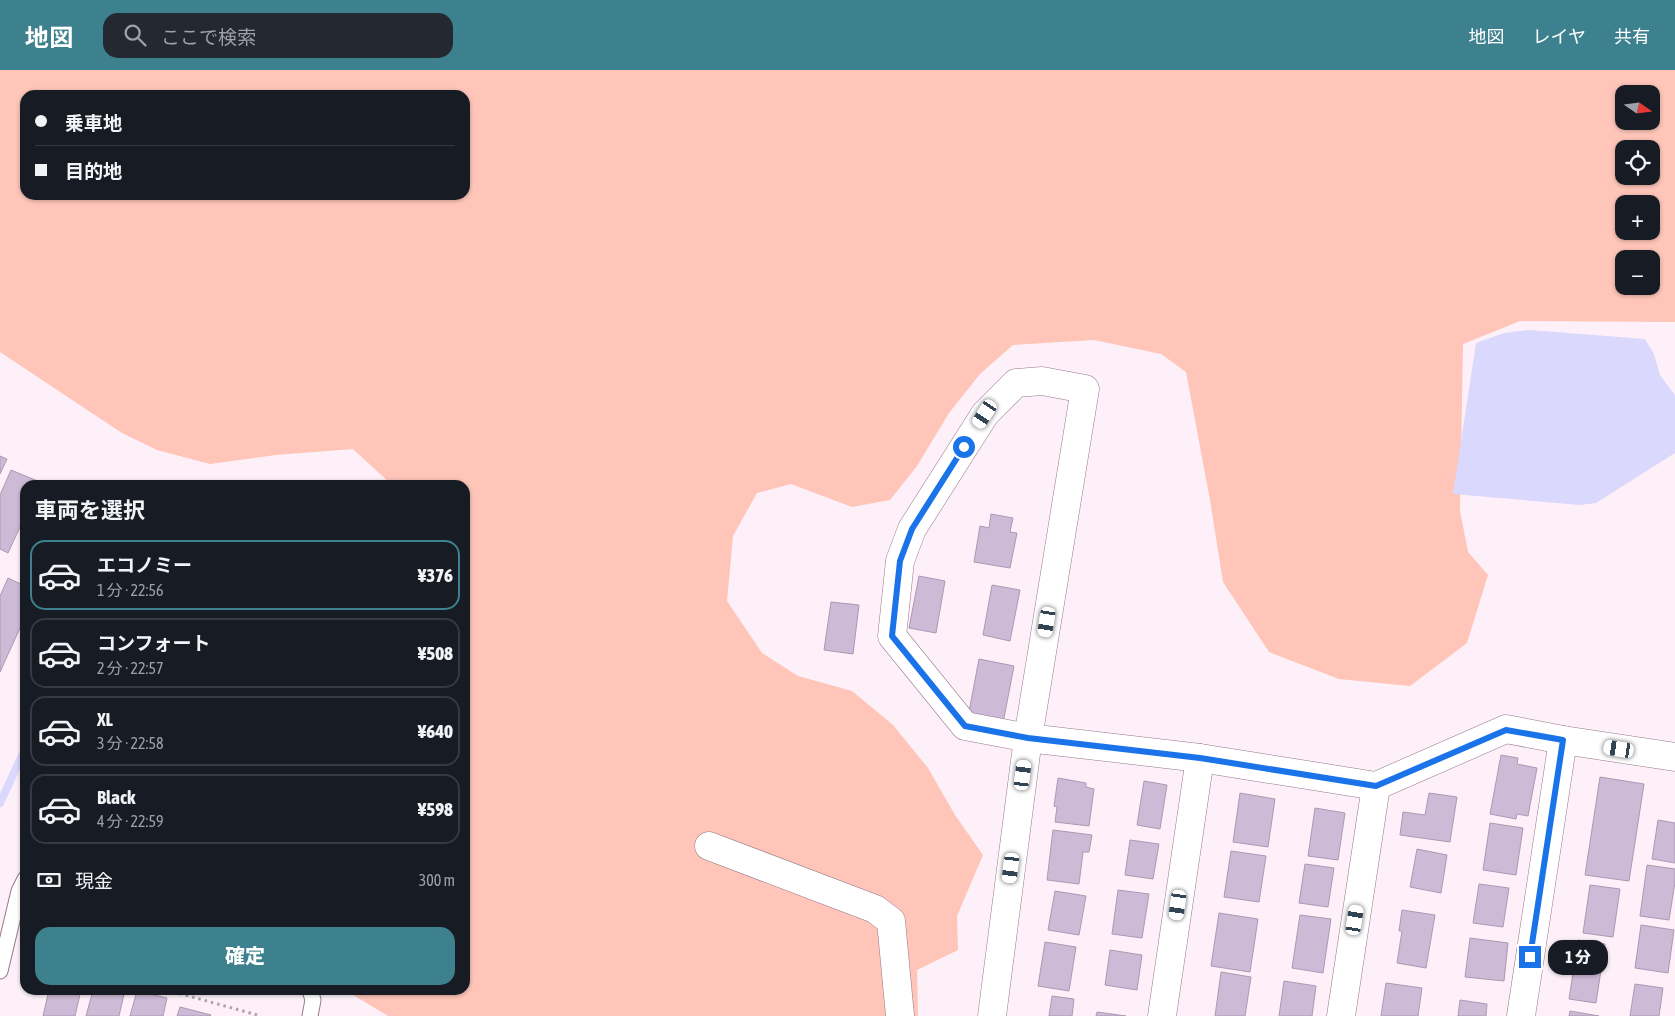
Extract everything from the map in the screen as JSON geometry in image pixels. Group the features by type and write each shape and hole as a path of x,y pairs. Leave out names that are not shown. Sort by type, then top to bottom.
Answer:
{"street":[{"path":"992,1016 1028,738 1085,389 1042,381 1016,383 985,414 912,529 900,561 892,636 965,726 1028,738 1200,758 1376,786 1506,730 1675,758"},
{"path":"1521,1016 1563,740"},
{"path":"1162,1016 1200,758"},
{"path":"1341,1016 1376,786"},
{"path":"709,846 875,909 891,921 900,1016"}],"lane":[{"path":"0,971 20,889"},
{"path":"310,1016 311,995"}],"path":[{"path":"185,995 261,1016"}],"shaded area":[{"path":"0,70 1675,70 1675,322 1520,321 1463,344 1460,511 1468,552 1488,575 1467,643 1410,686 1339,679 1269,652 1223,582 1186,372 1161,354 1094,340 1013,345 980,374 949,413 917,466 890,500 852,507 791,484 757,493 733,536 727,601 762,653 798,676 852,691 893,725 928,768 955,815 983,855 957,916 958,950 917,970 918,1016 388,1016 353,995 470,995 470,480 387,480 353,449 276,455 210,464 157,450 122,433 0,352"}],"water":[{"path":"1529,330 1645,339 1654,354 1660,375 1675,395 1675,453 1596,503 1580,505 1453,494 1476,343 1504,333"}],"building":[{"path":"0,456 7,459 0,474"},
{"path":"11,470 35,480 20,480 20,527 8,553 0,549 0,495"},
{"path":"991,514 1013,518 1010,532 1017,533 1010,568 974,562 980,526 989,528"},
{"path":"919,576 945,581 936,633 909,628"},
{"path":"8,578 20,584 20,628 0,672 0,596"},
{"path":"992,585 1020,590 1010,641 983,635"},
{"path":"831,602 859,605 853,654 824,650"},
{"path":"979,659 1014,666 1003,723 968,717"},
{"path":"1501,755 1518,758 1517,764 1537,768 1528,816 1517,814 1516,819 1490,814"},
{"path":"1600,777 1644,784 1629,881 1585,875"},
{"path":"1058,778 1086,783 1086,787 1094,789 1089,826 1055,822 1057,807 1054,806"},
{"path":"1144,781 1167,785 1160,829 1137,825"},
{"path":"1240,793 1275,799 1268,847 1233,842"},
{"path":"1429,793 1457,797 1450,842 1400,835 1403,812 1425,815"},
{"path":"1315,808 1345,813 1338,860 1308,856"},
{"path":"1658,820 1675,823 1675,863 1652,859"},
{"path":"1490,823 1523,828 1516,875 1483,870"},
{"path":"1053,830 1092,835 1089,852 1083,852 1079,884 1047,880"},
{"path":"1130,840 1159,844 1153,879 1125,875"},
{"path":"1417,849 1447,855 1441,893 1410,887"},
{"path":"1231,851 1266,856 1259,902 1224,897"},
{"path":"1305,864 1334,868 1328,907 1299,903"},
{"path":"1647,865 1675,869 1675,882 1669,920 1640,916"},
{"path":"1479,884 1509,888 1503,927 1473,923"},
{"path":"1590,885 1620,889 1613,937 1583,933"},
{"path":"1118,890 1149,894 1142,938 1112,934"},
{"path":"1055,891 1086,896 1079,935 1048,930"},
{"path":"1402,910 1435,915 1426,968 1397,963 1402,931 1399,931"},
{"path":"1219,913 1258,919 1250,972 1211,966"},
{"path":"1300,915 1331,919 1323,973 1292,968"},
{"path":"1641,925 1674,930 1668,973 1635,968"},
{"path":"1470,938 1508,943 1504,981 1465,977"},
{"path":"1578,940 1605,944 1596,1003 1569,999"},
{"path":"1045,942 1076,947 1069,991 1038,986"},
{"path":"1110,950 1142,955 1137,990 1105,985"},
{"path":"1221,972 1251,977 1245,1016 1215,1016"},
{"path":"1284,981 1316,986 1312,1016 1279,1016"},
{"path":"1386,983 1422,988 1418,1016 1381,1016"},
{"path":"1635,984 1663,988 1659,1016 1630,1016"},
{"path":"48,995 80,995 75,1016 43,1016"},
{"path":"92,995 124,995 119,1016 86,1016"},
{"path":"136,995 154,995 167,998 163,1016 130,1016"},
{"path":"1052,996 1074,999 1072,1016 1049,1016"},
{"path":"1460,1000 1487,1004 1486,1016 1458,1016"},
{"path":"180,1007 211,1015 177,1016"},
{"path":"1570,1011 1599,1016 1569,1016"},
{"path":"1097,1012 1126,1016 1096,1016"}],"waterway":[{"path":"0,803 20,760"}],"route":[{"path":"964,447 912,529 900,561 892,636 965,726 1028,738 1200,758 1376,786 1506,730 1563,740 1530,957"}]}
